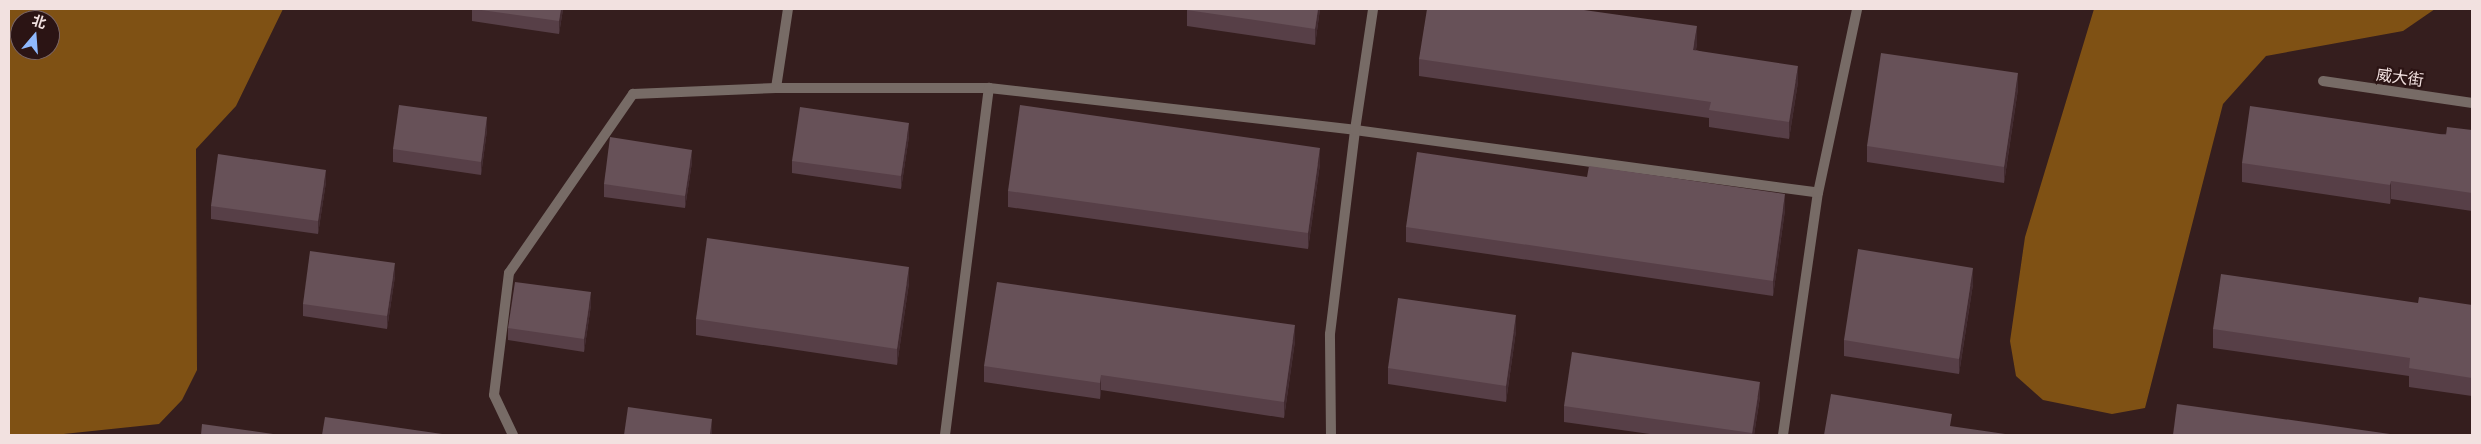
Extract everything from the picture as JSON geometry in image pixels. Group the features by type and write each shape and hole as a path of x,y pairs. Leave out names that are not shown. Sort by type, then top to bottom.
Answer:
{"street":[{"path":"776,88 788,9"},
{"path":"1331,435 1330,334 1355,130 1373,9"},
{"path":"1783,435 1818,193 1857,9"},
{"name":"威大街","path":"2323,81 2472,103"},
{"path":"513,435 494,395 509,273 633,94 776,88 989,88 1355,130 1818,193"},
{"path":"945,435 989,88"}],"shaded area":[{"path":"9,9 283,9 236,106 196,149 197,370 182,400 159,424 54,435 9,435"},
{"path":"2094,9 2435,9 2403,31 2266,56 2223,104 2145,408 2112,414 2043,400 2016,376 2010,341 2025,237"}],"building":[{"path":"474,9 561,9 559,21"},
{"path":"1187,9 1318,9 1315,29"},
{"path":"1427,9 1577,9 1697,26 1693,50 1798,66 1789,122 1709,110 1711,102 1419,59"},
{"path":"1881,53 2018,73 2004,167 1867,146"},
{"path":"399,105 487,117 481,162 393,149"},
{"path":"1020,105 1320,148 1308,233 1008,191"},
{"path":"2250,106 2446,135 2447,127 2472,130 2472,193 2391,181 2390,185 2242,163"},
{"path":"800,107 909,123 901,176 792,161"},
{"path":"610,137 692,150 685,196 604,184"},
{"path":"1417,152 1587,177 1589,166 1785,194 1773,281 1406,227"},
{"path":"218,154 326,170 318,221 211,206"},
{"path":"707,238 909,267 897,349 696,319"},
{"path":"1858,249 1973,268 1959,359 1844,340"},
{"path":"310,251 395,263 387,316 303,304"},
{"path":"2221,274 2418,303 2419,297 2472,305 2472,378 2409,368 2410,358 2213,329"},
{"path":"515,282 591,292 584,339 508,328"},
{"path":"997,282 1295,325 1284,402 1101,375 1100,383 984,366"},
{"path":"1398,298 1516,315 1506,386 1388,368"},
{"path":"1572,352 1760,382 1752,433 1564,406"},
{"path":"1831,394 1952,414 1950,426 2012,435 1824,435"},
{"path":"2177,404 2397,435 2173,435"},
{"path":"628,407 712,419 710,435 624,435"},
{"path":"325,417 449,435 322,435"},
{"path":"202,424 280,435 201,435"}]}
